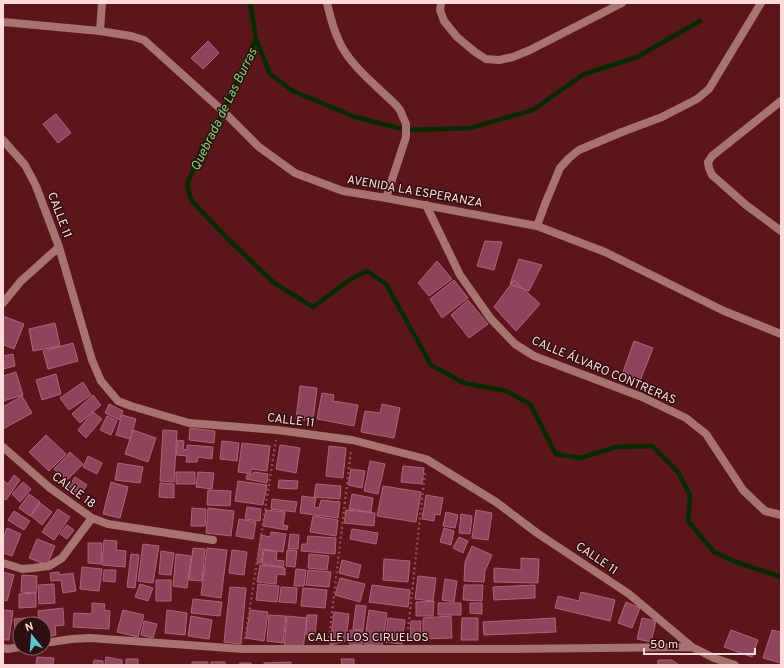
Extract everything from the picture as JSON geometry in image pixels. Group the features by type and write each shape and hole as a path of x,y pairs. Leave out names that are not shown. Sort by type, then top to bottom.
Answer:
{"street":[{"path":"100,31 102,3"},
{"path":"327,3 339,42 351,61 396,105 400,110 406,124 406,137 386,198"},
{"path":"441,3 440,10 444,21 457,38 486,59 499,60 513,57 530,50 622,3"},
{"path":"538,226 545,204 560,168 569,158 579,150 662,116 696,99 709,89 761,3"},
{"name":"AVENIDA LA ESPERANZA","path":"3,22 100,31 131,36 144,40 225,113 259,147 295,173 343,191 538,226 605,252 724,311 781,334"},
{"path":"781,100 712,156 708,162 712,175 746,205 781,231"},
{"name":"CALLE 11","path":"3,140 25,164 36,186 59,247 92,360 101,381 118,401 189,423 277,430 352,440 426,459 496,502 537,533 629,594 692,647"},
{"name":"CALLE ÁLVARO CONTRERAS","path":"426,205 460,275 491,319 515,344 534,356 642,397 686,418 706,434 743,490 765,511 781,516"},
{"path":"3,303 21,281 59,247"},
{"name":"CALLE 18","path":"3,447 50,488 92,518 108,524 213,540"},
{"path":"3,563 22,569 50,566 62,558 92,518"},
{"name":"CALLE LOS CIRUELOS","path":"52,642 90,638 243,648 327,649 692,647"},
{"path":"692,647 714,658 735,665"}],"path":[{"path":"243,648 277,430"},
{"path":"327,649 352,440"},
{"path":"406,648 426,459"}],"building":[{"path":"208,41 219,53 203,69 191,58"},
{"path":"56,114 71,133 58,143 43,124"},
{"path":"485,241 502,242 494,270 477,266"},
{"path":"519,259 542,265 529,291 510,284"},
{"path":"437,261 452,279 429,296 418,283"},
{"path":"454,280 468,298 442,318 430,299"},
{"path":"514,280 540,304 516,331 494,307"},
{"path":"468,300 488,324 469,338 451,315"},
{"path":"3,316 24,324 14,349 4,345 3,348"},
{"path":"55,323 60,346 33,351 29,329"},
{"path":"634,341 653,348 640,381 622,375"},
{"path":"73,343 78,361 48,369 43,351"},
{"path":"13,354 15,366 3,369 3,356"},
{"path":"16,372 23,395 3,401 3,376"},
{"path":"56,374 61,394 42,400 36,380"},
{"path":"83,382 91,395 69,410 60,398"},
{"path":"300,386 317,388 313,421 296,419"},
{"path":"322,393 334,395 333,401 358,405 354,426 317,419"},
{"path":"93,395 101,405 80,423 72,414"},
{"path":"22,396 32,413 3,429 3,407"},
{"path":"109,404 123,411 119,420 105,413"},
{"path":"382,404 400,408 394,438 361,432 365,411 380,413"},
{"path":"93,412 102,419 86,438 78,430"},
{"path":"122,415 136,419 130,439 116,435"},
{"path":"107,416 117,421 111,435 100,430"},
{"path":"190,428 215,431 214,443 189,440"},
{"path":"133,430 156,438 148,462 125,454"},
{"path":"163,430 177,431 174,482 160,481"},
{"path":"46,435 66,454 49,471 29,452"},
{"path":"178,440 184,441 183,449 187,450 187,445 213,447 212,459 198,457 197,462 186,462 187,456 176,455"},
{"path":"222,441 239,443 237,461 220,459"},
{"path":"242,443 270,446 267,471 251,469 251,474 238,472"},
{"path":"280,445 300,448 296,473 276,469"},
{"path":"329,446 346,448 343,478 326,476"},
{"path":"70,452 83,464 67,480 54,469"},
{"path":"88,456 102,463 97,474 83,467"},
{"path":"370,461 385,464 378,494 364,491"},
{"path":"118,463 143,467 140,483 115,480"},
{"path":"403,466 424,468 422,484 401,482"},
{"path":"351,469 365,471 362,488 348,485"},
{"path":"176,472 195,472 195,484 176,484"},
{"path":"198,472 214,473 212,489 196,487"},
{"path":"254,472 268,474 267,483 246,479 247,475 252,475"},
{"path":"14,475 20,480 6,500 3,498 3,480 8,484"},
{"path":"75,477 87,485 78,498 66,490"},
{"path":"279,480 298,481 297,489 278,488"},
{"path":"238,481 267,485 263,505 235,501"},
{"path":"23,482 31,489 20,502 12,494"},
{"path":"111,482 128,487 120,518 103,514"},
{"path":"160,483 174,484 174,498 159,497"},
{"path":"316,484 341,486 340,499 314,497"},
{"path":"383,486 421,492 416,522 377,516"},
{"path":"208,490 231,491 230,506 207,505"},
{"path":"29,494 40,502 30,516 19,508"},
{"path":"352,494 373,498 371,512 349,509"},
{"path":"426,495 443,498 440,515 435,514 434,521 422,519"},
{"path":"302,496 316,498 314,507 319,508 321,500 340,502 338,518 300,513"},
{"path":"272,499 297,502 295,512 271,509"},
{"path":"40,503 52,512 42,525 31,516"},
{"path":"247,507 261,509 260,521 245,519"},
{"path":"192,508 206,509 205,526 191,526"},
{"path":"208,508 234,511 231,536 206,533"},
{"path":"58,509 70,517 54,540 42,532"},
{"path":"266,510 285,512 283,525 288,526 287,530 263,526"},
{"path":"346,510 375,513 374,526 344,523"},
{"path":"476,510 492,513 488,540 472,538"},
{"path":"14,511 30,521 24,530 8,520"},
{"path":"446,512 458,515 455,528 443,526"},
{"path":"461,514 472,516 470,534 459,533"},
{"path":"313,516 338,520 336,536 310,532"},
{"path":"239,519 256,522 253,539 236,536"},
{"path":"67,525 74,530 67,539 60,534"},
{"path":"7,528 21,534 12,556 3,553 3,538"},
{"path":"444,528 454,531 451,545 440,542"},
{"path":"352,529 378,533 376,544 350,539"},
{"path":"271,532 286,534 283,552 263,549 261,563 257,563 261,535 270,537"},
{"path":"290,534 299,535 298,549 288,549"},
{"path":"308,536 336,538 335,554 301,551 302,544 307,544"},
{"path":"459,537 468,541 463,553 453,548"},
{"path":"37,539 55,546 47,565 29,558"},
{"path":"104,540 117,541 116,550 126,551 125,567 102,565"},
{"path":"88,543 102,543 101,564 88,563"},
{"path":"143,544 159,546 153,583 138,581"},
{"path":"472,546 492,555 485,571 484,582 464,581 465,562"},
{"path":"193,548 205,549 202,581 189,580"},
{"path":"207,548 227,550 221,598 201,595"},
{"path":"232,550 247,552 244,575 229,573"},
{"path":"264,550 277,552 276,560 284,561 283,567 262,564"},
{"path":"287,550 297,551 295,567 286,566"},
{"path":"161,551 174,553 171,575 159,574"},
{"path":"131,554 139,555 135,588 127,587"},
{"path":"176,554 191,556 187,588 173,586"},
{"path":"309,554 329,556 327,570 308,568"},
{"path":"521,558 539,559 538,583 494,582 494,568 521,570"},
{"path":"384,559 410,561 408,582 383,580"},
{"path":"342,560 361,565 358,578 339,573"},
{"path":"260,565 285,568 285,575 277,574 276,584 257,582"},
{"path":"82,567 102,569 99,591 80,589"},
{"path":"296,569 306,570 304,586 294,586"},
{"path":"104,570 116,570 115,582 103,581"},
{"path":"308,570 331,572 329,587 306,585"},
{"path":"3,572 14,575 7,601 3,600"},
{"path":"59,572 59,575 73,573 76,591 63,593 61,580 51,581 50,573"},
{"path":"22,575 37,576 36,593 21,592"},
{"path":"418,576 436,578 433,601 415,599"},
{"path":"340,578 365,584 360,602 335,595"},
{"path":"445,579 457,581 454,602 442,600"},
{"path":"156,580 171,580 171,601 156,601"},
{"path":"54,584 55,603 39,604 38,585"},
{"path":"140,584 153,588 148,601 135,597"},
{"path":"258,584 279,586 277,602 256,600"},
{"path":"372,585 410,590 408,607 369,602"},
{"path":"464,585 483,585 482,601 463,600"},
{"path":"535,585 535,598 494,600 493,587"},
{"path":"230,587 246,588 241,644 224,642"},
{"path":"281,587 297,588 296,603 279,602"},
{"path":"303,588 327,590 325,608 301,606"},
{"path":"581,592 615,600 610,621 555,608 558,596 579,601"},
{"path":"36,593 36,607 19,608 19,594"},
{"path":"193,599 222,602 220,616 191,613"},
{"path":"434,601 433,616 416,616 416,602"},
{"path":"626,602 640,608 632,628 618,623"},
{"path":"92,603 105,604 104,610 110,611 109,629 73,627 74,613 92,614"},
{"path":"438,603 461,603 461,615 438,615"},
{"path":"470,603 482,603 482,614 470,613"},
{"path":"356,605 366,606 363,630 353,629"},
{"path":"63,608 64,625 55,626 56,635 52,636 52,616 38,616 38,611"},
{"path":"3,610 13,611 9,640 3,640"},
{"path":"123,610 144,615 138,637 117,632"},
{"path":"167,610 187,613 185,635 165,633"},
{"path":"250,610 268,612 264,641 246,638"},
{"path":"369,610 387,613 382,646 364,644"},
{"path":"334,612 349,614 346,641 330,645"},
{"path":"269,615 286,616 283,643 267,641"},
{"path":"307,615 317,615 315,636 306,635"},
{"path":"191,616 212,620 209,639 188,636"},
{"path":"287,616 307,618 303,649 284,647"},
{"path":"451,616 452,638 423,639 423,618"},
{"path":"388,618 405,620 402,644 385,642"},
{"path":"462,618 478,618 478,640 461,640"},
{"path":"555,618 556,632 484,635 483,622"},
{"path":"642,618 656,621 651,642 637,639"},
{"path":"144,621 157,624 153,638 141,635"},
{"path":"411,621 421,621 420,638 410,638"},
{"path":"350,630 363,631 362,645 349,644"},
{"path":"731,630 758,640 752,657 724,647"},
{"path":"772,630 781,632 781,663 763,658"},
{"path":"37,657 54,658 53,665 36,665"},
{"path":"106,657 122,660 122,665 105,665"},
{"path":"126,659 138,659 138,665 126,665"},
{"path":"341,659 354,659 354,665 342,665"},
{"path":"94,660 103,661 103,665 93,665"},
{"path":"658,660 672,660 679,665 658,665"},
{"path":"192,662 208,662 208,665 192,665"},
{"path":"211,662 225,662 225,665 211,665"},
{"path":"291,662 291,665 264,665 264,663"},
{"path":"240,663 251,663 251,665 239,665"}],"waterway":[{"name":"Quebrada de Las Burras","path":"250,3 256,39 216,127 201,150 187,185 191,200 228,239 274,283 313,307 351,279 367,271 386,284 431,365 464,383 506,391 530,404 556,454 580,458 616,447 652,446 678,472 690,495 688,521 714,552 736,562 781,577"},
{"path":"256,39 270,74 293,91 355,117 406,130 470,128 533,110 584,74 637,57 700,21"}]}
